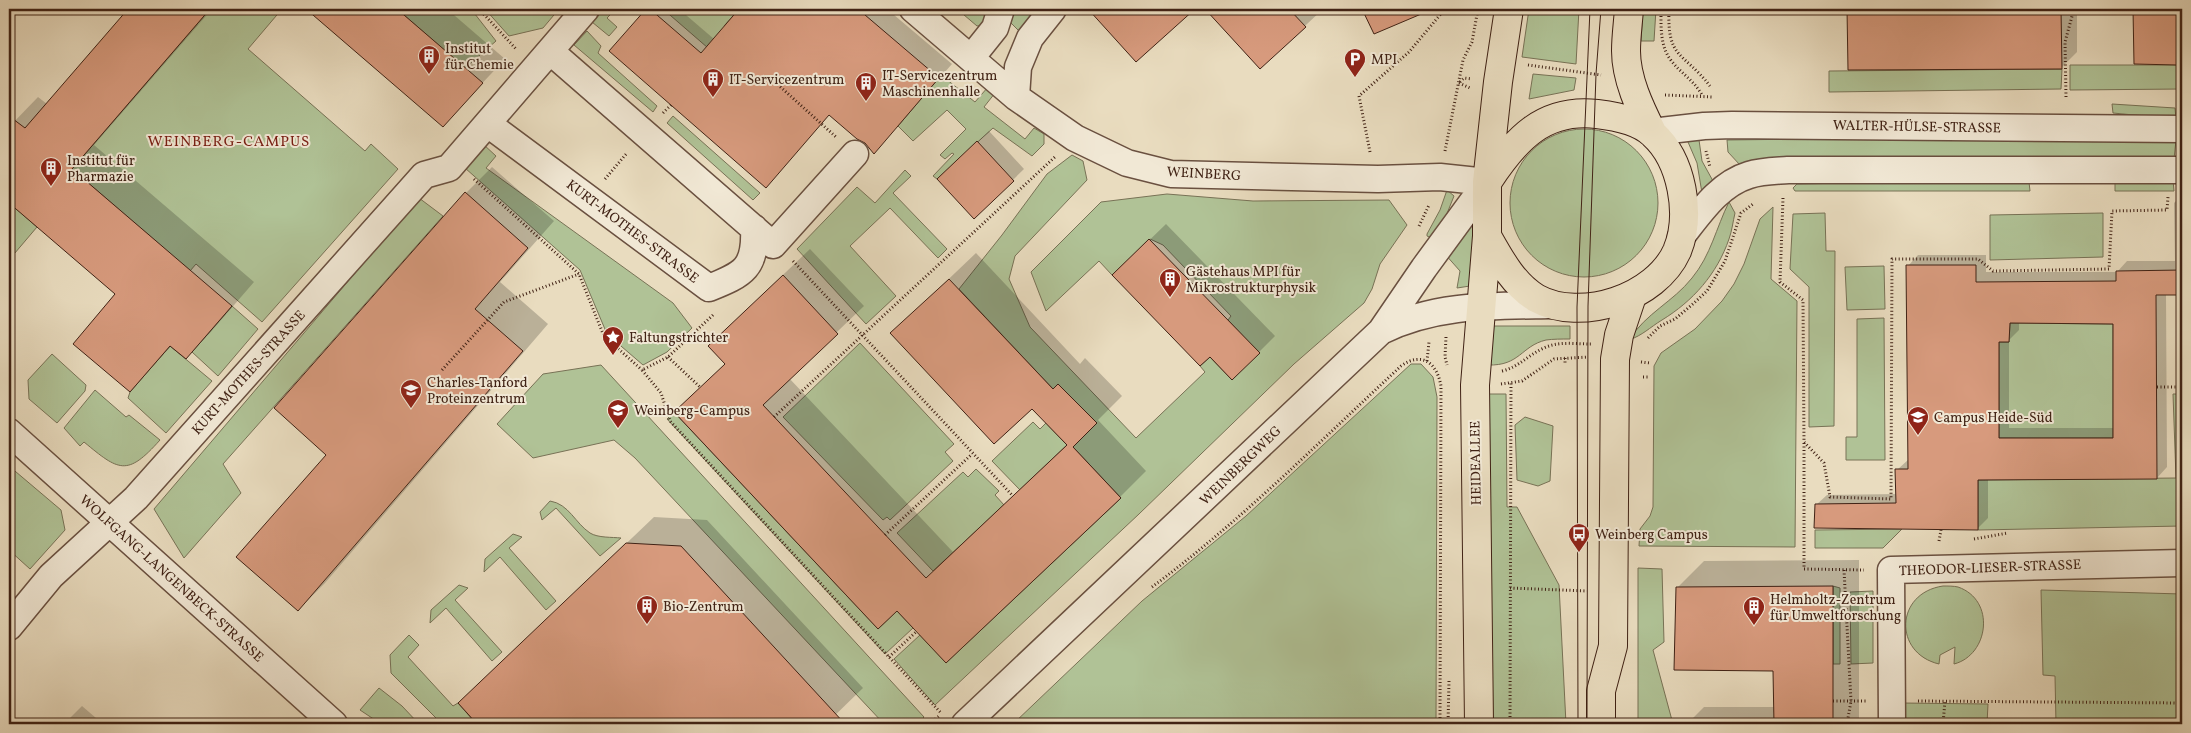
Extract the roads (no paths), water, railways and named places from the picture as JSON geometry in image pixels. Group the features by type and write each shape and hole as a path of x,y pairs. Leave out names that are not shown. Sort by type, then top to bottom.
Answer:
{"main road":[{"path":"1487,182 1498,82 1509,9"},
{"path":"1487,236 1504,266 1523,289 1552,305 1588,306 1614,302 1632,296 1661,274 1676,251 1681,237 1682,204 1676,168 1670,154 1652,132 1641,109 1629,73 1626,53 1628,9"},
{"path":"1487,182 1518,140 1545,121 1561,116 1584,113 1609,116 1652,132"},
{"name":"HEIDEALLEE","path":"1479,724 1474,429 1480,306 1487,236 1487,182"},
{"path":"1601,724 1601,691 1613,646 1626,349 1632,296"}],"street":[{"name":"KURT-MOTHES-STRASSE","path":"9,627 51,576 143,490 424,175 449,168 586,9"},
{"name":"WEINBERG","path":"913,9 1016,97 1075,138 1127,163 1171,174 1378,179 1440,177 1487,182"},
{"path":"971,58 995,28 1001,9"},
{"path":"1016,97 1018,67 1030,38 1053,9"},
{"path":"543,60 644,133 773,246 856,154"},
{"name":"KURT-MOTHES-STRASSE","path":"488,124 709,288 731,279 749,264 755,248 754,228"},
{"name":"WALTER-HÜLSE-STRASSE","path":"1652,132 1704,126 1750,125 2182,129"},
{"path":"1681,237 1712,199 1725,188 1751,174 1764,172 1788,170 2175,171"},
{"name":"WEINBERGWEG","path":"966,724 1381,331 1487,182"},
{"path":"1381,331 1427,313 1480,306 1552,305"},
{"name":"WOLFGANG-LANGENBECK-STRASSE","path":"9,432 110,521 326,721"},
{"name":"THEODOR-LIESER-STRASSE","path":"1892,712 1891,570 2182,563"}],"tram line":[{"path":"1578,724 1577,307 1590,9"},
{"path":"1587,724 1588,306 1596,74 1601,9"}],"place":[{"name":"Institut für Chemie","path":"429,75"},
{"name":"MPI","path":"1355,78"},
{"name":"IT-Servicezentrum","path":"713,98"},
{"name":"IT-Servicezentrum Maschinenhalle","path":"866,102"},
{"name":"Institut für Pharmazie","path":"51,187"},
{"name":"Gästehaus MPI für Mikrostrukturphysik","path":"1170,298"},
{"name":"Faltungstrichter","path":"613,356"},
{"name":"Charles-Tanford Proteinzentrum","path":"411,409"},
{"name":"Weinberg-Campus","path":"618,429"},
{"name":"Campus Heide-Süd","path":"1918,436"},
{"name":"Weinberg Campus","path":"1579,553"},
{"name":"Bio-Zentrum","path":"647,625"},
{"name":"Helmholtz-Zentrum für Umweltforschung","path":"1754,626"}],"district":[{"name":"WEINBERG-CAMPUS","path":"229,141"}]}
